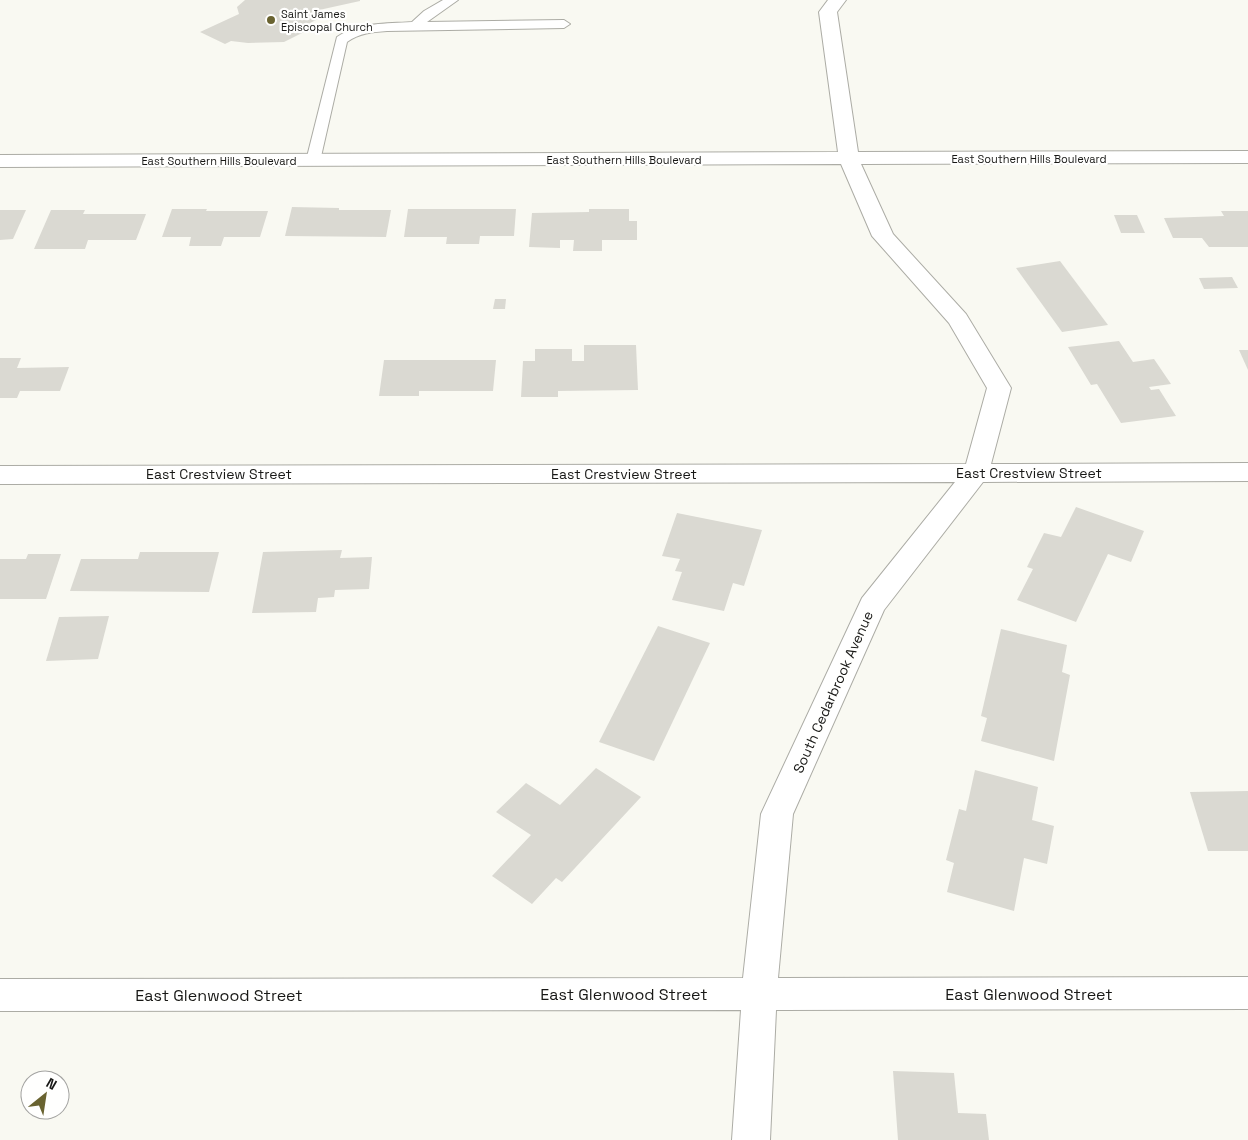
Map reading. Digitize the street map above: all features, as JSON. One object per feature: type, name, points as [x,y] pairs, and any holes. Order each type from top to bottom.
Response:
[{"type":"street","name":"South Cedarbrook Avenue","points":[[751,1140],[759,994],[778,814],[872,605],[976,473],[999,388],[958,319],[883,236],[849,160],[828,12],[837,0]]},
{"type":"street","name":"East Southern Hills Boulevard","points":[[0,161],[849,160],[1248,157]]},
{"type":"street","name":"East Crestview Street","points":[[0,475],[1248,472]]},
{"type":"street","name":"East Glenwood Street","points":[[0,995],[1248,993]]},
{"type":"lane","points":[[416,26],[428,14],[452,0]]},
{"type":"lane","points":[[313,161],[339,43],[346,35],[358,31],[416,26],[564,24]]},
{"type":"building","name":"Saint James Episcopal Church","points":[[245,0],[360,1],[319,10],[324,16],[308,24],[314,27],[284,42],[248,43],[231,41],[225,44],[200,32],[239,14],[237,7]]},
{"type":"building","points":[[292,207],[339,208],[339,210],[391,210],[386,237],[285,236]]},
{"type":"building","points":[[172,209],[268,211],[260,237],[224,237],[221,246],[189,246],[191,237],[162,237]]},
{"type":"building","points":[[408,209],[516,209],[514,236],[480,236],[479,244],[446,244],[447,237],[404,237]]},
{"type":"building","points":[[589,209],[629,209],[629,221],[637,221],[637,240],[602,240],[602,251],[573,251],[574,240],[560,240],[560,248],[529,247],[532,213],[589,212]]},
{"type":"building","points":[[0,210],[26,210],[13,239],[0,240]]},
{"type":"building","points":[[51,210],[85,210],[83,214],[146,214],[136,240],[88,240],[85,249],[34,249]]},
{"type":"building","points":[[1221,211],[1248,211],[1248,247],[1209,247],[1202,238],[1173,238],[1164,218],[1224,216]]},
{"type":"building","points":[[1114,215],[1137,215],[1145,233],[1121,233]]},
{"type":"building","points":[[1060,261],[1108,325],[1062,332],[1016,268]]},
{"type":"building","points":[[1232,277],[1238,288],[1204,289],[1199,278]]},
{"type":"building","points":[[495,299],[506,299],[505,309],[493,309]]},
{"type":"building","points":[[1119,341],[1133,362],[1154,359],[1171,384],[1149,387],[1151,390],[1159,389],[1176,416],[1121,423],[1097,384],[1091,385],[1068,347]]},
{"type":"building","points":[[584,345],[636,345],[638,390],[558,391],[558,397],[521,397],[523,361],[535,361],[535,349],[572,349],[572,361],[584,361]]},
{"type":"building","points":[[1239,350],[1248,350],[1248,370]]},
{"type":"building","points":[[0,358],[21,358],[17,368],[69,367],[60,391],[20,391],[17,398],[0,398]]},
{"type":"building","points":[[384,360],[496,360],[493,391],[419,391],[419,396],[379,396]]},
{"type":"building","points":[[1076,507],[1144,531],[1131,562],[1108,554],[1076,622],[1017,600],[1033,569],[1027,567],[1044,533],[1061,537]]},
{"type":"building","points":[[677,513],[762,530],[744,586],[733,583],[724,611],[672,600],[682,572],[675,571],[680,559],[662,556]]},
{"type":"building","points":[[342,550],[340,558],[372,557],[369,589],[335,590],[334,597],[318,598],[316,612],[252,613],[263,552]]},
{"type":"building","points":[[140,552],[219,552],[209,592],[70,591],[81,559],[138,559]]},
{"type":"building","points":[[28,554],[61,554],[46,599],[0,599],[0,559],[26,559]]},
{"type":"building","points":[[109,616],[98,659],[46,661],[59,617]]},
{"type":"building","points":[[658,626],[710,643],[654,761],[599,742]]},
{"type":"building","points":[[1001,629],[1067,645],[1062,672],[1070,675],[1054,761],[981,741],[987,718],[981,716]]},
{"type":"building","points":[[596,768],[641,797],[562,882],[556,878],[532,904],[492,876],[531,835],[496,812],[526,783],[560,805]]},
{"type":"building","points":[[975,770],[1038,787],[1032,820],[1054,826],[1047,864],[1024,858],[1014,911],[947,892],[954,863],[946,860],[959,809],[966,811]]},
{"type":"building","points":[[1248,791],[1248,851],[1208,851],[1190,792]]},
{"type":"building","points":[[893,1071],[954,1073],[958,1113],[986,1114],[989,1140],[898,1140]]},
{"type":"place","name":"Saint James Episcopal Church","points":[[271,20]]}]
